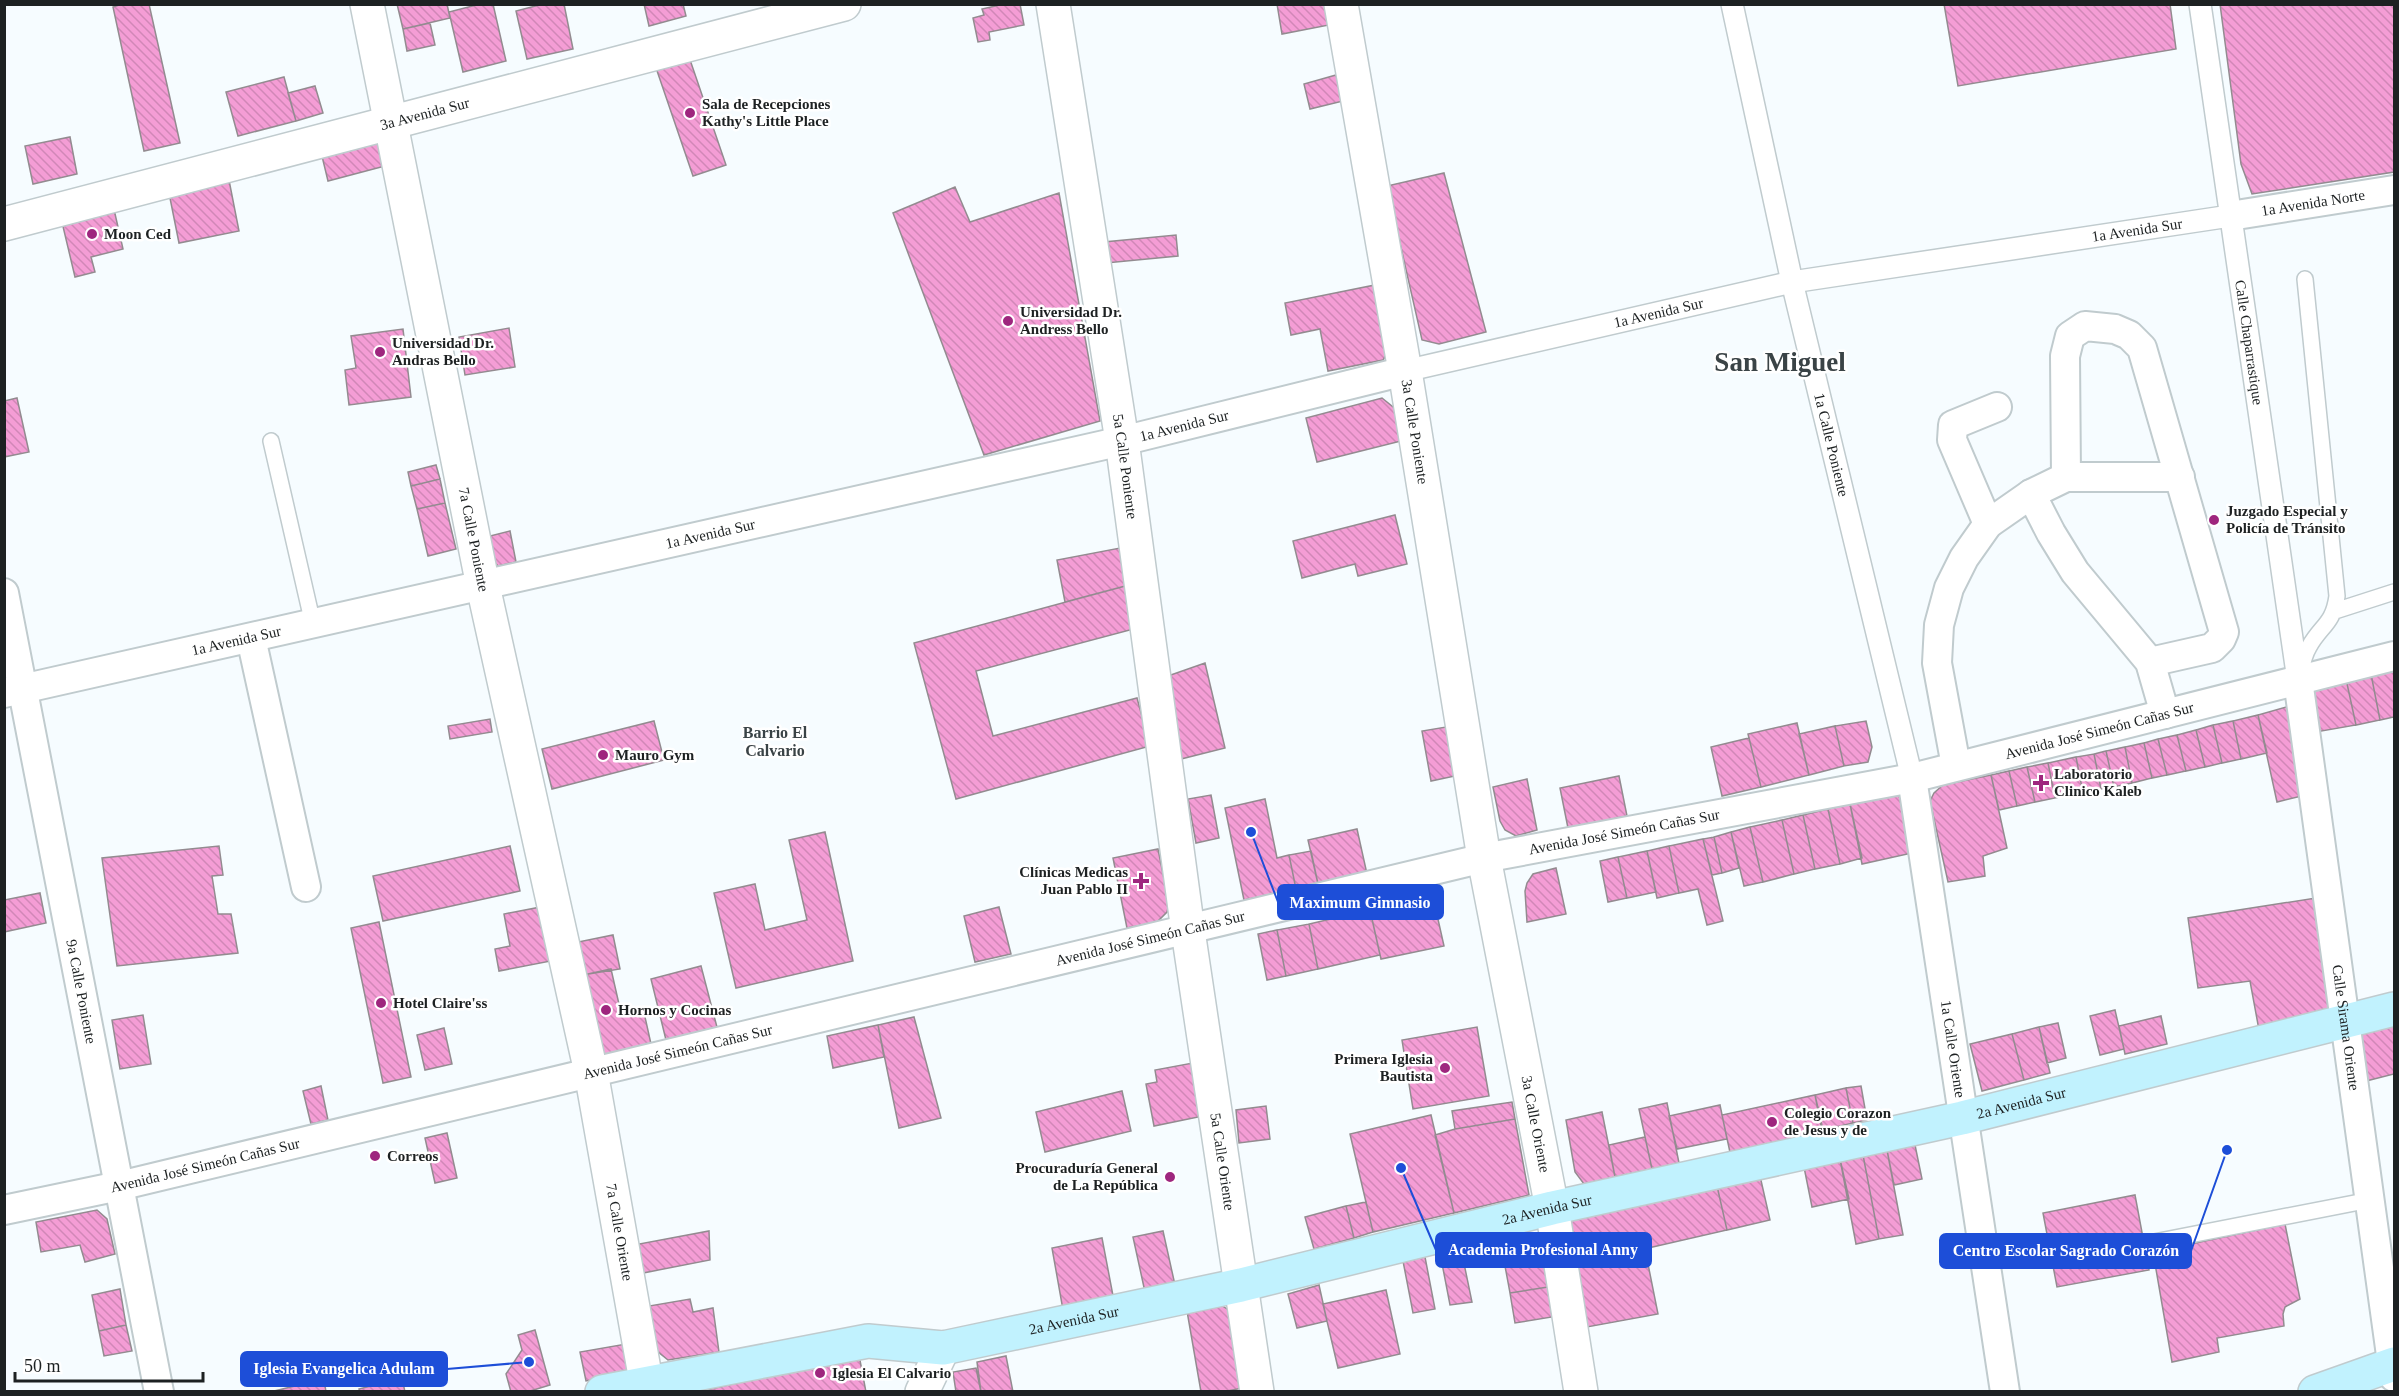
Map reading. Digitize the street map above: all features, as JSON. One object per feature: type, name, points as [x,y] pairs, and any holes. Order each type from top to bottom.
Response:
[{"type":"main road","name":"2a Avenida Sur","points":[[602,1392],[647,1387],[868,1341],[943,1348],[1241,1285],[1552,1208],[1962,1118],[2394,1009]]},
{"type":"main road","points":[[2315,1392],[2394,1369]]},
{"type":"street","name":"7a Calle Poniente","points":[[367,4],[483,586],[591,1072]]},
{"type":"street","name":"3a Avenida Sur","points":[[4,224],[844,4]]},
{"type":"street","name":"5a Calle Poniente","points":[[1053,4],[1122,441],[1188,931]]},
{"type":"street","name":"3a Calle Poniente","points":[[1341,4],[1405,371],[1484,858]]},
{"type":"street","name":"1a Calle Poniente","points":[[1732,4],[1792,282],[1912,778]]},
{"type":"street","name":"Calle Chaparrastique","points":[[2200,4],[2298,680]]},
{"type":"street","name":"1a Avenida Norte","points":[[2230,216],[2394,190]]},
{"type":"street","name":"1a Avenida Sur","points":[[14,691],[1122,441],[1405,371],[1792,282],[2230,216]]},
{"type":"street","points":[[2066,477],[2065,356],[2070,336],[2085,326],[2115,329],[2129,335],[2142,348],[2224,632],[2212,648],[2150,662]]},
{"type":"street","points":[[1988,524],[1952,440],[1951,432],[1953,425],[1997,407]]},
{"type":"street","points":[[1956,766],[1937,663],[1939,626],[1949,588],[1964,558],[1988,524],[2031,494],[2066,477],[2180,477]]},
{"type":"street","points":[[2031,494],[2075,572],[2150,662],[2165,714]]},
{"type":"street","name":"9a Calle Poniente","points":[[4,593],[14,691],[119,1186],[159,1392]]},
{"type":"street","points":[[251,638],[306,887]]},
{"type":"street","name":"Avenida José Simeón Cañas Sur","points":[[4,1210],[119,1186],[1188,931],[1484,858],[1912,778],[2394,656]]},
{"type":"street","name":"Calle Sirama Oriente","points":[[2298,680],[2394,1369]]},
{"type":"street","name":"1a Calle Oriente","points":[[1912,778],[2004,1392]]},
{"type":"street","name":"3a Calle Oriente","points":[[1484,858],[1552,1208],[1581,1392]]},
{"type":"street","name":"5a Calle Oriente","points":[[1188,931],[1257,1392]]},
{"type":"street","name":"7a Calle Oriente","points":[[591,1072],[647,1387]]},
{"type":"street","points":[[922,1392],[943,1348]]},
{"type":"lane","points":[[2298,680],[2308,647],[2329,623],[2335,611],[2337,596],[2305,279]]},
{"type":"lane","points":[[271,441],[313,624]]},
{"type":"lane","points":[[2335,611],[2394,592]]},
{"type":"lane","points":[[2154,1242],[2370,1200]]},
{"type":"building","points":[[122,4],[149,4],[180,143],[144,151],[113,7]]},
{"type":"building","points":[[397,4],[447,4],[450,18],[403,29]]},
{"type":"building","points":[[480,4],[493,4],[506,61],[463,72],[449,12]]},
{"type":"building","points":[[543,4],[564,4],[573,49],[527,59],[516,11]]},
{"type":"building","points":[[644,4],[683,4],[686,16],[649,26]]},
{"type":"building","points":[[1004,4],[1020,4],[1024,25],[989,32],[990,40],[978,42],[973,18],[984,15],[982,9]]},
{"type":"building","points":[[1277,4],[1325,4],[1329,25],[1282,34]]},
{"type":"building","points":[[1944,4],[2170,4],[2176,49],[1958,86]]},
{"type":"building","points":[[2220,4],[2394,4],[2394,172],[2252,194],[2241,164]]},
{"type":"building","points":[[430,23],[435,45],[407,51],[403,29]]},
{"type":"building","name":"Sala de Recepciones Kathy's Little Place","points":[[687,51],[726,165],[693,176],[654,62]]},
{"type":"building","points":[[1336,75],[1343,101],[1310,109],[1304,84]]},
{"type":"building","points":[[284,77],[296,121],[238,136],[226,92]]},
{"type":"building","points":[[315,86],[323,113],[296,121],[288,93]]},
{"type":"building","points":[[70,137],[77,174],[33,184],[25,146]]},
{"type":"building","points":[[379,141],[385,166],[328,181],[320,148]]},
{"type":"building","points":[[227,170],[239,231],[179,243],[167,183]]},
{"type":"building","points":[[1444,173],[1486,332],[1439,344],[1422,340],[1387,186]]},
{"type":"building","name":"Universidad Dr. Andress Bello","points":[[955,187],[970,222],[1059,193],[1100,421],[984,455],[893,213]]},
{"type":"building","name":"Moon Ced","points":[[113,205],[123,249],[91,257],[95,272],[75,277],[61,218]]},
{"type":"building","points":[[1176,235],[1178,256],[1106,263],[1104,242]]},
{"type":"building","points":[[1375,285],[1388,352],[1383,360],[1328,371],[1320,329],[1291,335],[1285,303]]},
{"type":"building","points":[[509,328],[515,367],[465,375],[459,337]]},
{"type":"building","name":"Universidad Dr. Andras Bello","points":[[403,329],[411,397],[349,405],[345,370],[356,368],[351,336]]},
{"type":"building","points":[[17,398],[29,452],[4,457],[4,401]]},
{"type":"building","points":[[1382,398],[1398,411],[1405,440],[1317,462],[1306,418]]},
{"type":"building","points":[[436,465],[440,479],[411,486],[408,472]]},
{"type":"building","points":[[440,479],[445,503],[417,509],[411,486]]},
{"type":"building","points":[[445,503],[456,549],[428,556],[417,509]]},
{"type":"building","points":[[1395,515],[1407,564],[1358,576],[1355,564],[1302,578],[1293,541]]},
{"type":"building","points":[[510,531],[516,562],[498,566],[490,557],[486,537]]},
{"type":"building","points":[[1120,548],[1129,585],[1065,602],[1057,560]]},
{"type":"building","points":[[1129,585],[1141,627],[976,671],[993,736],[1137,698],[1150,746],[956,799],[914,643]]},
{"type":"building","points":[[1205,663],[1225,748],[1181,759],[1165,677]]},
{"type":"building","points":[[2394,669],[2394,717],[2380,720],[2371,674]]},
{"type":"building","points":[[2371,674],[2380,720],[2356,725],[2346,679]]},
{"type":"building","points":[[2346,679],[2356,725],[2316,732],[2308,686]]},
{"type":"building","points":[[2290,706],[2310,794],[2277,802],[2258,715]]},
{"type":"building","points":[[2258,715],[2267,753],[2241,759],[2233,721]]},
{"type":"building","points":[[490,719],[492,732],[450,739],[448,726]]},
{"type":"building","name":"Mauro Gym","points":[[654,721],[664,760],[552,789],[542,749]]},
{"type":"building","points":[[1866,721],[1872,747],[1868,762],[1844,766],[1835,726]]},
{"type":"building","points":[[2233,721],[2241,759],[2222,763],[2213,725]]},
{"type":"building","points":[[1797,723],[1809,775],[1761,787],[1748,734]]},
{"type":"building","points":[[2213,725],[2222,763],[2205,767],[2196,730]]},
{"type":"building","points":[[1835,726],[1844,766],[1809,775],[1799,734]]},
{"type":"building","points":[[1446,727],[1455,776],[1431,781],[1422,731]]},
{"type":"building","points":[[2196,730],[2205,767],[2186,771],[2177,735]]},
{"type":"building","points":[[2177,735],[2186,771],[2167,775],[2158,739]]},
{"type":"building","points":[[1749,738],[1761,787],[1722,796],[1711,747]]},
{"type":"building","points":[[2158,739],[2167,775],[2152,778],[2144,743]]},
{"type":"building","points":[[2144,743],[2152,778],[2132,783],[2125,747]]},
{"type":"building","points":[[2125,747],[2132,783],[2114,787],[2106,751]]},
{"type":"building","points":[[2106,751],[2114,787],[2101,789],[2094,754]]},
{"type":"building","points":[[2094,754],[2101,789],[2083,793],[2076,757]]},
{"type":"building","points":[[2076,757],[2083,793],[2055,798],[2048,763]]},
{"type":"building","name":"Laboratorio Clinico Kaleb","points":[[2048,763],[2055,798],[2035,802],[2027,767]]},
{"type":"building","points":[[2027,767],[2035,802],[2017,806],[2009,771]]},
{"type":"building","points":[[2009,771],[2017,806],[1999,810],[1991,775]]},
{"type":"building","points":[[1991,775],[2007,848],[1983,856],[1985,876],[1948,882],[1930,801],[1934,793],[1943,785]]},
{"type":"building","points":[[1619,776],[1627,816],[1568,828],[1560,788]]},
{"type":"building","points":[[1527,779],[1537,830],[1516,836],[1505,830],[1500,821],[1493,787]]},
{"type":"building","points":[[1898,791],[1912,853],[1862,864],[1850,804]]},
{"type":"building","points":[[1211,795],[1219,838],[1196,843],[1188,799]]},
{"type":"building","points":[[1265,799],[1277,858],[1289,855],[1296,889],[1244,900],[1225,808]]},
{"type":"building","points":[[1850,804],[1862,858],[1840,864],[1828,809]]},
{"type":"building","points":[[1828,809],[1840,864],[1815,869],[1803,815]]},
{"type":"building","points":[[1803,815],[1815,869],[1794,874],[1782,820]]},
{"type":"building","points":[[1782,820],[1794,874],[1763,882],[1750,827]]},
{"type":"building","points":[[1750,827],[1763,882],[1744,886],[1731,832]]},
{"type":"building","points":[[1357,829],[1367,874],[1318,884],[1308,840]]},
{"type":"building","points":[[825,832],[853,961],[736,988],[714,893],[755,884],[765,930],[807,920],[789,840]]},
{"type":"building","points":[[1731,832],[1739,868],[1722,873],[1714,837]]},
{"type":"building","points":[[1714,837],[1722,873],[1712,875],[1703,839]]},
{"type":"building","points":[[1703,839],[1723,921],[1707,925],[1698,889],[1679,893],[1669,846]]},
{"type":"building","points":[[219,846],[223,875],[212,876],[218,914],[231,914],[238,953],[117,966],[102,858]]},
{"type":"building","points":[[510,846],[520,891],[383,921],[373,876]]},
{"type":"building","points":[[1669,846],[1679,893],[1657,898],[1647,851]]},
{"type":"building","name":"Clínicas Medicas Juan Pablo II","points":[[1158,849],[1169,904],[1167,912],[1157,922],[1127,928],[1113,858]]},
{"type":"building","points":[[1311,851],[1318,884],[1296,889],[1289,855]]},
{"type":"building","points":[[1647,851],[1656,892],[1627,898],[1618,857]]},
{"type":"building","points":[[1618,857],[1627,898],[1608,902],[1600,861]]},
{"type":"building","points":[[1556,868],[1566,914],[1527,922],[1525,891],[1527,883],[1533,874]]},
{"type":"building","points":[[40,893],[46,923],[4,932],[4,900]]},
{"type":"building","points":[[1433,897],[1444,946],[1381,959],[1370,910]]},
{"type":"building","points":[[2322,897],[2335,1001],[2326,1012],[2259,1030],[2250,981],[2198,988],[2188,918]]},
{"type":"building","points":[[546,906],[556,960],[499,971],[495,949],[510,946],[504,914]]},
{"type":"building","points":[[999,907],[1011,954],[975,962],[964,916]]},
{"type":"building","points":[[1370,910],[1380,955],[1318,969],[1309,924]]},
{"type":"building","name":"Hotel Claire'ss","points":[[379,922],[411,1077],[383,1083],[351,928]]},
{"type":"building","points":[[1309,924],[1318,969],[1286,976],[1277,930]]},
{"type":"building","points":[[1277,930],[1286,976],[1267,980],[1258,934]]},
{"type":"building","points":[[613,935],[620,969],[583,975],[578,942]]},
{"type":"building","points":[[701,966],[718,1031],[667,1044],[651,979]]},
{"type":"building","name":"Hornos y Cocinas","points":[[611,969],[621,1013],[643,1008],[651,1044],[602,1055],[583,975]]},
{"type":"building","points":[[2115,1010],[2124,1049],[2100,1055],[2090,1016]]},
{"type":"building","points":[[143,1015],[151,1064],[120,1069],[112,1020]]},
{"type":"building","points":[[2161,1016],[2167,1044],[2125,1054],[2119,1026]]},
{"type":"building","points":[[914,1017],[941,1118],[899,1128],[878,1025]]},
{"type":"building","points":[[2394,1021],[2394,1074],[2366,1081],[2355,1030]]},
{"type":"building","points":[[2058,1023],[2066,1058],[2047,1063],[2039,1027]]},
{"type":"building","points":[[878,1025],[884,1057],[833,1068],[827,1036]]},
{"type":"building","name":"Primera Iglesia Bautista","points":[[1477,1027],[1489,1096],[1413,1109],[1402,1040]]},
{"type":"building","points":[[2039,1027],[2050,1073],[2024,1080],[2012,1034]]},
{"type":"building","points":[[444,1028],[452,1064],[425,1070],[417,1035]]},
{"type":"building","points":[[2012,1034],[2024,1080],[1982,1091],[1970,1044]]},
{"type":"building","points":[[1198,1062],[1208,1115],[1154,1126],[1146,1084],[1157,1082],[1155,1070]]},
{"type":"building","points":[[321,1086],[328,1120],[311,1124],[303,1091]]},
{"type":"building","points":[[1861,1086],[1867,1120],[1853,1123],[1846,1088]]},
{"type":"building","points":[[1846,1088],[1853,1123],[1823,1130],[1815,1095]]},
{"type":"building","points":[[1122,1091],[1131,1131],[1045,1152],[1036,1112]]},
{"type":"building","name":"Colegio Corazon de Jesus y de","points":[[1815,1095],[1823,1136],[1731,1157],[1722,1115]]},
{"type":"building","points":[[1512,1102],[1515,1119],[1455,1129],[1452,1111]]},
{"type":"building","points":[[1667,1103],[1679,1163],[1652,1169],[1639,1109]]},
{"type":"building","points":[[1720,1105],[1727,1139],[1677,1149],[1669,1116]]},
{"type":"building","points":[[1266,1106],[1270,1139],[1239,1143],[1236,1110]]},
{"type":"building","points":[[1602,1112],[1615,1177],[1584,1184],[1575,1172],[1566,1120]]},
{"type":"building","points":[[1431,1115],[1454,1213],[1373,1232],[1350,1134]]},
{"type":"building","points":[[1515,1119],[1529,1195],[1454,1213],[1435,1135],[1455,1129]]},
{"type":"building","points":[[447,1133],[457,1178],[435,1183],[425,1138]]},
{"type":"building","points":[[1645,1137],[1652,1169],[1615,1177],[1609,1145]]},
{"type":"building","points":[[1915,1145],[1922,1179],[1894,1185],[1887,1150]]},
{"type":"building","points":[[1887,1150],[1903,1235],[1879,1239],[1863,1155]]},
{"type":"building","points":[[1863,1155],[1879,1239],[1856,1244],[1840,1159]]},
{"type":"building","points":[[1840,1159],[1849,1199],[1812,1207],[1804,1167]]},
{"type":"building","points":[[1760,1176],[1770,1220],[1727,1230],[1717,1186]]},
{"type":"building","points":[[1717,1186],[1727,1230],[1574,1265],[1563,1218]]},
{"type":"building","points":[[2135,1195],[2149,1270],[2057,1287],[2043,1213]]},
{"type":"building","points":[[1366,1202],[1373,1232],[1354,1238],[1346,1206]]},
{"type":"building","points":[[1346,1206],[1354,1238],[1314,1249],[1305,1217]]},
{"type":"building","points":[[97,1210],[107,1219],[115,1254],[85,1262],[80,1245],[41,1252],[36,1222]]},
{"type":"building","points":[[2285,1224],[2300,1299],[2285,1307],[2284,1326],[2217,1338],[2219,1352],[2172,1362],[2153,1252]]},
{"type":"building","points":[[709,1231],[710,1260],[643,1273],[639,1244]]},
{"type":"building","points":[[1163,1231],[1175,1285],[1145,1292],[1133,1237]]},
{"type":"building","points":[[1528,1232],[1540,1240],[1548,1287],[1510,1293],[1500,1239]]},
{"type":"building","points":[[1102,1238],[1114,1301],[1063,1310],[1052,1248]]},
{"type":"building","points":[[1461,1249],[1472,1302],[1450,1305],[1440,1253]]},
{"type":"building","points":[[1645,1249],[1658,1314],[1587,1327],[1574,1265]]},
{"type":"building","points":[[1425,1257],[1435,1309],[1413,1313],[1403,1261]]},
{"type":"building","points":[[1319,1285],[1327,1321],[1297,1328],[1288,1294]]},
{"type":"building","points":[[1548,1287],[1552,1317],[1515,1323],[1510,1293]]},
{"type":"building","points":[[120,1289],[126,1325],[99,1331],[92,1295]]},
{"type":"building","points":[[1386,1290],[1400,1354],[1338,1368],[1323,1304]]},
{"type":"building","points":[[690,1299],[693,1312],[713,1308],[719,1352],[668,1360],[657,1351],[649,1306]]},
{"type":"building","points":[[1221,1305],[1236,1315],[1248,1387],[1222,1392],[1201,1392],[1187,1311]]},
{"type":"building","points":[[126,1325],[132,1351],[104,1356],[99,1331]]},
{"type":"building","points":[[535,1330],[550,1385],[527,1392],[511,1392],[506,1374],[522,1350],[518,1335]]},
{"type":"building","points":[[626,1344],[630,1364],[624,1374],[586,1381],[580,1352]]},
{"type":"building","name":"Iglesia El Calvario","points":[[859,1355],[866,1392],[698,1392]]},
{"type":"building","points":[[1006,1356],[1013,1392],[981,1392],[977,1362]]},
{"type":"building","points":[[976,1368],[981,1392],[956,1392],[953,1372]]},
{"type":"building","points":[[402,1378],[405,1392],[360,1392],[359,1389]]},
{"type":"building","points":[[324,1379],[326,1392],[270,1392]]},
{"type":"place","name":"Sala de Recepciones Kathy's Little Place","points":[[690,113]]},
{"type":"place","name":"Moon Ced","points":[[92,234]]},
{"type":"place","name":"Universidad Dr. Andress Bello","points":[[1008,321]]},
{"type":"place","name":"Universidad Dr. Andras Bello","points":[[380,352]]},
{"type":"place","name":"Juzgado Especial y Policía de Tránsito","points":[[2214,520]]},
{"type":"place","name":"Mauro Gym","points":[[603,755]]},
{"type":"place","name":"Laboratorio Clinico Kaleb","points":[[2041,783]]},
{"type":"place","name":"Maximum Gimnasio","points":[[1251,832]]},
{"type":"place","name":"Clínicas Medicas Juan Pablo II","points":[[1141,881]]},
{"type":"place","name":"Hotel Claire'ss","points":[[381,1003]]},
{"type":"place","name":"Hornos y Cocinas","points":[[606,1010]]},
{"type":"place","name":"Primera Iglesia Bautista","points":[[1445,1068]]},
{"type":"place","name":"Colegio Corazon de Jesus y de","points":[[1772,1122]]},
{"type":"place","name":"Centro Escolar Sagrado Corazón","points":[[2227,1150]]},
{"type":"place","name":"Correos","points":[[375,1156]]},
{"type":"place","name":"Academia Profesional Anny","points":[[1401,1168]]},
{"type":"place","name":"Procuraduría General de La República","points":[[1170,1177]]},
{"type":"place","name":"Iglesia Evangelica Adulam","points":[[529,1362]]},
{"type":"place","name":"Iglesia El Calvario","points":[[820,1373]]},
{"type":"district","name":"San Miguel","points":[[1780,362]]},
{"type":"district","name":"Barrio El Calvario","points":[[775,741]]}]
